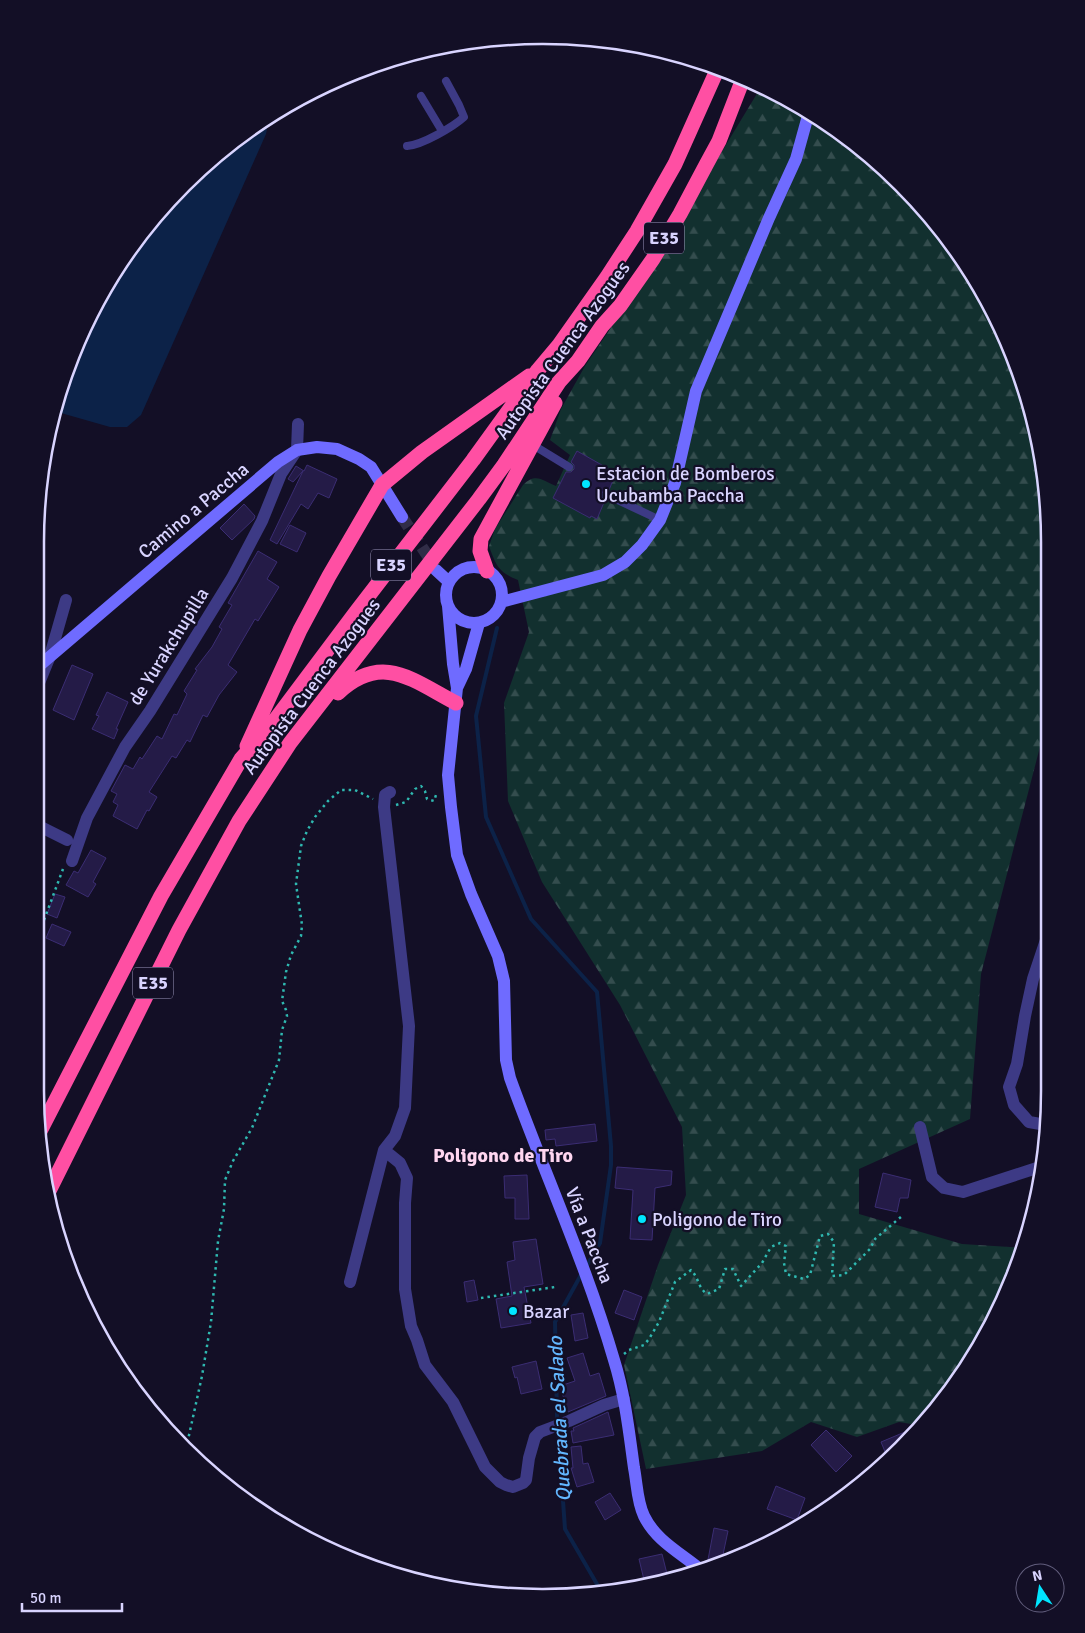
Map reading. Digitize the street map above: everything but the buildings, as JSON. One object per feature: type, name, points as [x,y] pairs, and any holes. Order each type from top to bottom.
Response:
[{"type":"highway","name":"Autopista Cuenca Azogues","points":[[45,1121],[156,904],[241,758],[272,724],[473,460],[607,277],[653,206],[675,164],[715,75]]},
{"type":"highway","name":"Autopista Cuenca Azogues","points":[[52,1183],[196,896],[239,820],[282,754],[484,492],[559,382],[578,361],[602,326],[637,283],[680,214],[719,140],[741,85]]},
{"type":"highway","points":[[488,571],[480,551],[481,539],[578,361]]},
{"type":"highway","points":[[241,758],[300,630],[382,485],[422,452],[538,370]]},
{"type":"highway","points":[[305,725],[350,682],[361,676],[383,671],[404,675],[456,696]]},
{"type":"main road","points":[[500,602],[603,575],[624,562],[642,545],[660,520],[675,483],[696,391],[796,159],[807,120]]},
{"type":"main road","name":"Camino a Paccha","points":[[44,661],[278,462],[297,450],[337,449],[359,458],[371,467],[402,517]]},
{"type":"main road","points":[[479,568],[488,571],[499,584],[501,593],[500,602],[493,616],[479,623],[469,623],[460,620],[448,606],[446,598],[449,582],[462,570],[479,568]]},
{"type":"main road","points":[[436,570],[449,582]]},
{"type":"main road","name":"Vía a Paccha","points":[[448,606],[456,696],[448,775],[450,807],[457,855],[470,894],[498,956],[504,981],[506,1060],[510,1078],[586,1278],[615,1361],[624,1399],[643,1514],[654,1533],[695,1565]]},
{"type":"main road","name":"Vía a Paccha","points":[[456,696],[479,623]]},
{"type":"street","points":[[297,450],[298,424]]},
{"type":"street","name":"de Yurakchupilla","points":[[72,861],[88,818],[124,747],[150,711],[232,578],[262,521],[281,474],[297,450]]},
{"type":"street","points":[[44,671],[66,600]]},
{"type":"street","points":[[350,1282],[384,1150],[395,1136],[405,1108],[409,1026],[384,807],[385,795],[390,792]]},
{"type":"street","points":[[44,828],[68,840]]},
{"type":"street","points":[[1040,1124],[1029,1122],[1014,1105],[1009,1087],[1017,1064],[1033,979],[1041,955]]},
{"type":"street","points":[[920,1127],[932,1177],[944,1188],[963,1192],[1035,1169]]},
{"type":"street","points":[[384,1150],[400,1163],[407,1178],[405,1203],[405,1290],[411,1326],[418,1340],[425,1364],[453,1402],[485,1467],[500,1482],[513,1487],[518,1486],[526,1480],[528,1458],[535,1437],[540,1432],[563,1424],[604,1405],[624,1399]]},
{"type":"lane","points":[[407,146],[415,145],[442,131],[464,115],[446,82]]},
{"type":"lane","points":[[421,96],[442,131]]},
{"type":"lane","points":[[533,446],[568,467]]},
{"type":"lane","points":[[607,495],[660,520]]},
{"type":"path","points":[[188,1441],[202,1376],[211,1322],[218,1241],[224,1209],[225,1180],[252,1128],[279,1060],[282,1030],[286,1016],[286,1010],[282,1001],[286,972],[291,955],[301,936],[302,925],[296,884],[302,846],[315,818],[328,801],[341,790],[354,790],[373,799],[384,807],[406,802],[415,789],[421,786],[425,791],[427,799],[434,801],[441,782],[448,775]]},
{"type":"path","points":[[44,920],[62,870],[72,861]]},
{"type":"path","points":[[615,1361],[629,1350],[644,1345],[660,1322],[675,1282],[691,1270],[696,1275],[701,1290],[707,1294],[719,1289],[725,1269],[733,1269],[741,1286],[762,1263],[771,1247],[780,1244],[786,1246],[784,1263],[786,1274],[804,1279],[810,1275],[820,1236],[828,1234],[834,1242],[832,1276],[844,1275],[870,1249],[875,1240],[902,1216]]},
{"type":"path","points":[[482,1298],[555,1286]]},
{"type":"green space","points":[[758,93],[820,128],[846,147],[895,190],[938,239],[957,265],[990,322],[1015,382],[1032,445],[1037,477],[1041,542],[1041,743],[981,974],[970,1119],[859,1169],[859,1214],[962,1244],[1016,1247],[990,1311],[957,1368],[912,1424],[899,1422],[857,1437],[811,1422],[762,1451],[646,1469],[624,1365],[658,1265],[686,1195],[682,1127],[620,1005],[542,882],[508,801],[504,703],[529,632],[518,580],[502,571],[489,546],[495,529],[523,485],[536,478],[556,486],[570,455],[550,440],[561,409],[585,366],[652,267]]},
{"type":"water","points":[[267,127],[266,134],[141,415],[127,427],[110,427],[61,413],[70,382],[95,322],[128,265],[168,214],[214,168]]},
{"type":"waterway","name":"Quebrada el Salado","points":[[497,628],[476,716],[486,817],[531,919],[597,992],[611,1146],[611,1165],[600,1243],[586,1267]]},
{"type":"waterway","name":"Quebrada el Salado","points":[[582,1273],[555,1322],[557,1415],[565,1529],[598,1586]]},
{"type":"tunnel","points":[[402,517],[435,567]]},
{"type":"place","name":"Estacion de Bomberos Ucubamba Paccha","points":[[586,484]]},
{"type":"place","name":"Poligono de Tiro","points":[[642,1219]]},
{"type":"place","name":"Bazar","points":[[513,1311]]},
{"type":"district","name":"Poligono de Tiro","points":[[503,1155]]}]
